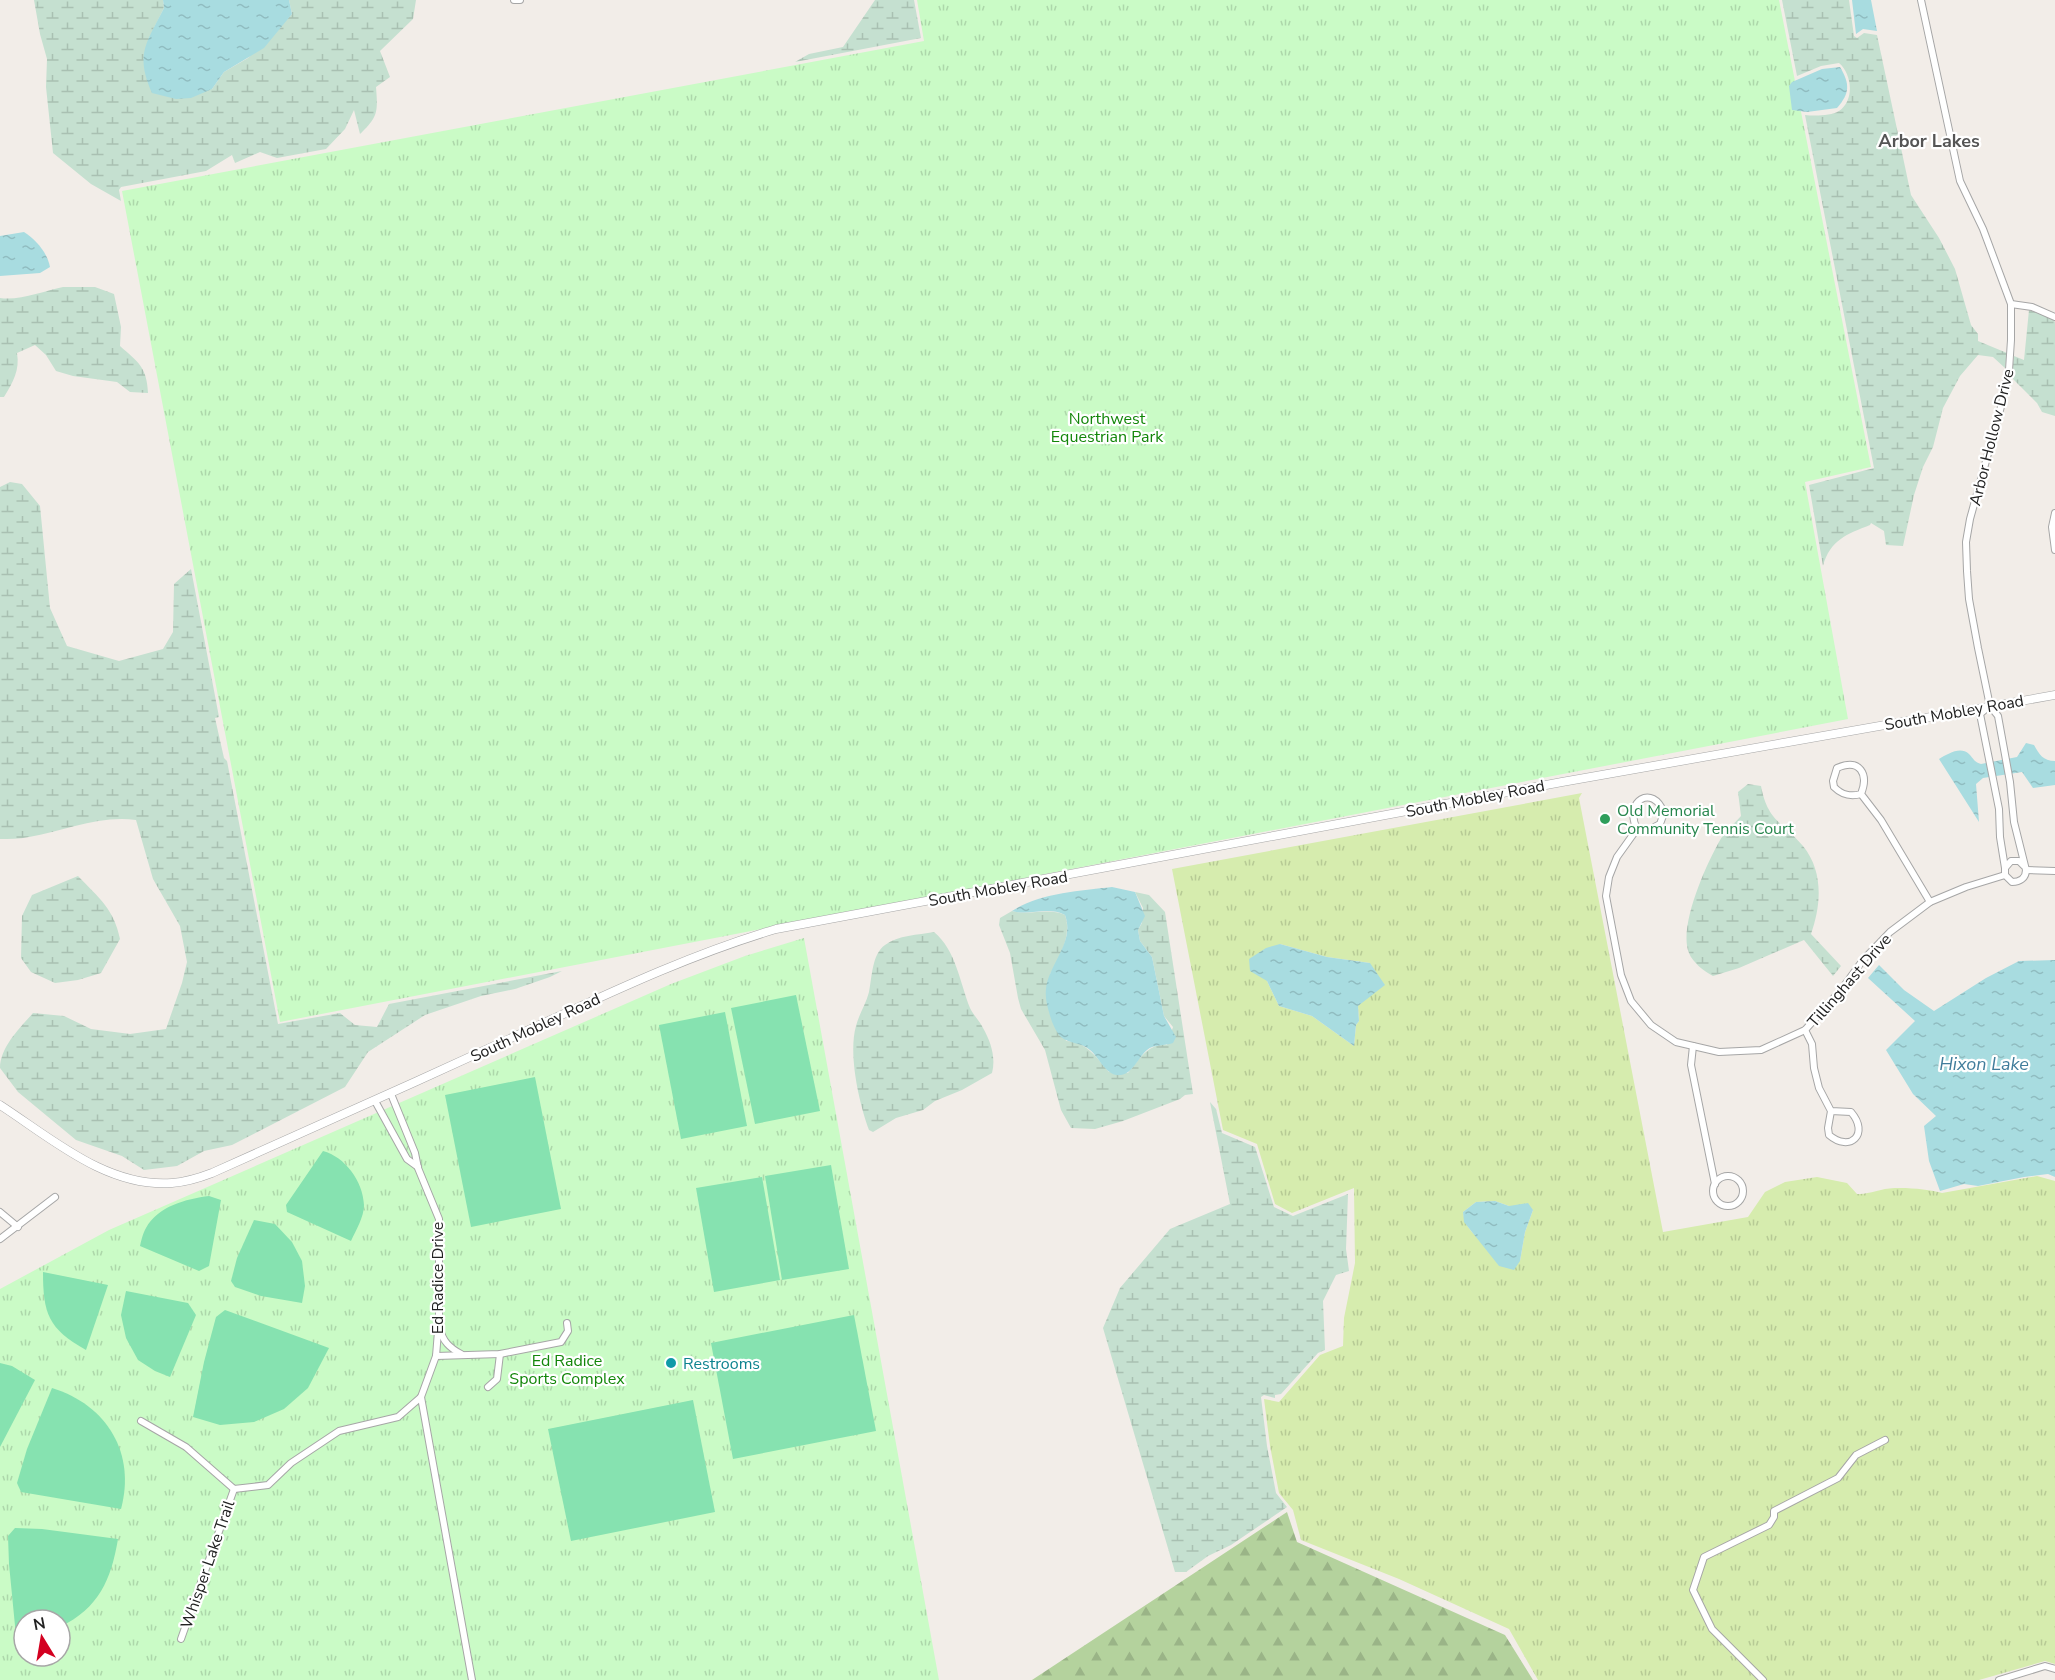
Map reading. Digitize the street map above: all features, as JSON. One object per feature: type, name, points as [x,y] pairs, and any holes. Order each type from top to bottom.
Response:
[{"type":"street","points":[[514,0],[520,0]]},
{"type":"street","name":"Arbor Hollow Drive","points":[[1921,0],[1960,181],[1983,229],[2011,304],[2012,340],[2009,370],[1966,542],[1969,599],[1990,705],[1998,716],[2010,782],[2014,822],[2025,868]]},
{"type":"street","points":[[2011,304],[2032,307],[2055,316]]},
{"type":"street","points":[[2055,513],[2052,527],[2055,550]]},
{"type":"street","name":"South Mobley Road","points":[[0,1105],[87,1162],[103,1169],[143,1182],[172,1183],[195,1179],[391,1094],[664,968],[736,941],[776,929],[1562,782],[2055,695]]},
{"type":"street","points":[[1990,705],[1980,714],[1995,785],[2005,872]]},
{"type":"street","points":[[1861,795],[1845,795],[1834,787],[1833,781],[1837,768],[1846,764],[1855,765],[1861,769],[1864,779],[1861,795],[1881,820],[1930,902]]},
{"type":"street","points":[[1992,768],[2007,766]]},
{"type":"street","points":[[1645,798],[1653,798],[1661,804],[1664,813],[1660,824],[1649,830],[1636,829],[1632,820],[1632,810],[1636,803],[1645,798]]},
{"type":"street","name":"Tillinghast Drive","points":[[1636,829],[1617,857],[1609,877],[1606,896],[1621,975],[1631,1001],[1651,1024],[1676,1042],[1719,1052],[1761,1050],[1805,1030],[1890,932],[1930,902],[2005,872]]},
{"type":"street","name":"Tillinghast Drive","points":[[2025,868],[2025,876],[2019,881],[2009,880],[2005,872],[2008,863],[2015,861],[2025,868],[2055,872]]},
{"type":"street","points":[[1805,1030],[1812,1044],[1819,1088],[1831,1111],[1829,1135],[1835,1141],[1851,1142],[1859,1132],[1860,1126],[1856,1118],[1851,1112],[1831,1111]]},
{"type":"street","points":[[1693,1046],[1691,1065],[1715,1184],[1714,1194],[1719,1202],[1728,1206],[1741,1199],[1743,1190],[1736,1178],[1727,1176],[1715,1184]]},
{"type":"street","name":"Ed Radice Drive","points":[[234,1489],[268,1485],[291,1463],[339,1431],[398,1417],[421,1397],[436,1356],[439,1319],[439,1219],[391,1094]]},
{"type":"street","points":[[375,1101],[407,1159],[418,1168]]},
{"type":"street","points":[[0,1239],[55,1197]]},
{"type":"street","points":[[0,1212],[18,1227]]},
{"type":"street","points":[[439,1319],[442,1338],[454,1350],[464,1355]]},
{"type":"street","points":[[436,1356],[500,1354],[561,1342],[568,1331],[567,1323]]},
{"type":"street","points":[[488,1387],[497,1379],[500,1354]]},
{"type":"street","points":[[421,1397],[472,1680]]},
{"type":"street","points":[[141,1421],[186,1447],[234,1489]]},
{"type":"street","points":[[1763,1680],[1712,1629],[1693,1590],[1704,1557],[1769,1525],[1774,1517],[1774,1511],[1838,1478],[1856,1455],[1885,1440]]},
{"type":"street","name":"Whisper Lake Trail","points":[[181,1639],[234,1489]]},
{"type":"street","points":[[1999,1680],[2045,1666],[2055,1669]]},
{"type":"green space","points":[[34,0],[163,0],[164,8],[153,30],[212,89],[224,72],[248,58],[292,14],[289,0],[416,0],[413,19],[380,51],[390,77],[376,87],[376,114],[360,134],[354,110],[345,129],[326,149],[277,158],[260,152],[235,163],[232,155],[206,171],[121,187],[119,190],[121,201],[91,184],[53,153],[46,87],[47,59]]},
{"type":"green space","points":[[875,0],[914,0],[921,38],[795,62],[809,54],[843,47]]},
{"type":"green space","name":"Northwest Equestrian Park","points":[[917,0],[1779,0],[1871,467],[1805,482],[1848,719],[280,1022],[122,191],[924,41]]},
{"type":"green space","points":[[1782,0],[1849,0],[1854,36],[1857,38],[1864,33],[1877,35],[1911,195],[1939,238],[1955,269],[1971,325],[1978,334],[1978,341],[2007,353],[2005,368],[1993,357],[1978,355],[1960,376],[1943,408],[1933,447],[1923,467],[1914,495],[1903,546],[1886,545],[1884,531],[1871,523],[1835,544],[1823,566],[1809,485],[1874,468],[1805,115],[1836,113],[1848,100],[1850,87],[1847,74],[1839,63],[1821,66],[1797,76]]},
{"type":"green space","points":[[63,287],[95,287],[114,294],[121,327],[120,346],[132,356],[143,371],[148,393],[130,392],[117,382],[73,376],[56,371],[46,355],[35,345],[17,353],[18,365],[15,376],[4,397],[0,397],[0,298],[23,297]]},
{"type":"green space","points":[[2029,310],[2051,318],[2055,322],[2055,416],[2042,412],[2037,403],[2011,377],[2014,356],[2024,360]]},
{"type":"green space","points":[[10,482],[22,484],[40,506],[50,608],[67,646],[119,661],[163,649],[173,632],[174,584],[191,569],[219,717],[215,718],[224,758],[227,761],[278,1024],[340,1013],[355,1025],[377,1027],[389,1004],[562,971],[515,989],[481,996],[425,1015],[368,1052],[345,1087],[232,1145],[204,1151],[177,1166],[144,1170],[122,1156],[76,1140],[18,1092],[0,1068],[1,1060],[7,1045],[33,1013],[64,1016],[91,1029],[130,1034],[166,1029],[187,962],[180,926],[153,879],[136,820],[109,820],[18,839],[0,839],[0,487]]},
{"type":"green space","points":[[1748,784],[1761,786],[1772,814],[1803,846],[1815,867],[1819,889],[1817,912],[1811,934],[1841,966],[1833,976],[1804,940],[1739,968],[1713,976],[1699,966],[1689,953],[1687,928],[1695,896],[1721,838],[1741,816],[1738,792]]},
{"type":"green space","points":[[1582,793],[1579,798],[1663,1232],[1748,1217],[1765,1192],[1785,1182],[1817,1177],[1847,1183],[1857,1194],[1894,1188],[1942,1193],[2037,1176],[2055,1181],[2055,1664],[2045,1661],[1979,1680],[1538,1680],[1509,1629],[1399,1579],[1301,1540],[1293,1510],[1279,1493],[1264,1399],[1279,1402],[1320,1355],[1343,1346],[1344,1318],[1355,1263],[1354,1188],[1292,1213],[1275,1204],[1257,1144],[1223,1130],[1172,869]],"holes":[[[1280,944],[1327,957],[1370,963],[1358,1006],[1359,1021],[1356,1025],[1354,1046],[1312,1016],[1279,1006],[1267,981]],[[1495,1201],[1533,1210],[1525,1232],[1520,1261],[1484,1242],[1470,1230],[1465,1222],[1463,1212],[1476,1202]]]},
{"type":"green space","points":[[78,876],[110,912],[120,939],[101,973],[78,980],[55,983],[31,972],[21,958],[22,916],[32,895]]},
{"type":"green space","points":[[1135,892],[1149,895],[1165,912],[1193,1094],[1185,1095],[1123,1121],[1095,1129],[1071,1128],[1061,1110],[1045,1050],[1021,1009],[1010,953],[999,925],[1000,918],[1012,911],[1052,912],[1065,915],[1066,938],[1050,974],[1066,1041],[1086,1048],[1109,1072],[1128,1073],[1149,1050],[1160,1045],[1167,1045],[1173,1027],[1164,1016],[1152,957],[1140,941],[1138,930],[1142,923],[1143,908]]},
{"type":"green space","points":[[934,932],[948,948],[970,1008],[982,1025],[988,1039],[993,1056],[992,1073],[962,1090],[935,1101],[923,1110],[896,1118],[873,1132],[869,1130],[862,1106],[853,1050],[856,1026],[869,992],[875,960],[881,949],[890,942],[902,937]]},
{"type":"green space","name":"Ed Radice Sports Complex","points":[[804,938],[939,1680],[0,1680],[0,1289],[109,1230],[671,984],[745,956]]},
{"type":"green space","points":[[796,995],[820,1111],[755,1124],[731,1008]]},
{"type":"green space","points":[[725,1012],[747,1126],[681,1139],[659,1025]]},
{"type":"green space","points":[[535,1077],[561,1209],[471,1227],[445,1095]]},
{"type":"green space","points":[[1210,1102],[1216,1109],[1222,1133],[1255,1147],[1274,1207],[1293,1216],[1348,1194],[1346,1249],[1349,1271],[1336,1275],[1323,1301],[1325,1350],[1318,1353],[1281,1394],[1275,1395],[1275,1398],[1264,1395],[1261,1397],[1276,1493],[1287,1507],[1186,1572],[1175,1572],[1103,1328],[1120,1288],[1170,1229],[1230,1204]]},
{"type":"green space","points":[[323,1151],[345,1164],[356,1179],[363,1196],[364,1210],[351,1241],[287,1212],[286,1205]]},
{"type":"green space","points":[[831,1165],[849,1269],[782,1280],[765,1176]]},
{"type":"green space","points":[[762,1177],[780,1280],[714,1292],[696,1188]]},
{"type":"green space","points":[[209,1196],[221,1200],[209,1266],[199,1271],[140,1246],[146,1228],[158,1214],[173,1205]]},
{"type":"green space","points":[[254,1220],[275,1224],[292,1242],[302,1261],[305,1286],[302,1303],[261,1296],[235,1287],[231,1281],[237,1258]]},
{"type":"green space","points":[[43,1272],[108,1285],[86,1350],[63,1335],[50,1318],[44,1299]]},
{"type":"green space","points":[[126,1291],[188,1303],[196,1315],[170,1377],[138,1360],[126,1338],[121,1315]]},
{"type":"green space","points":[[225,1310],[329,1348],[308,1388],[284,1409],[254,1422],[220,1425],[193,1417],[216,1317]]},
{"type":"green space","points":[[854,1315],[876,1431],[733,1459],[711,1343]]},
{"type":"green space","points":[[0,1363],[12,1366],[35,1380],[0,1447]]},
{"type":"green space","points":[[52,1388],[88,1406],[113,1434],[124,1469],[125,1488],[121,1509],[21,1492],[17,1483],[27,1449]]},
{"type":"green space","points":[[693,1400],[715,1512],[571,1541],[548,1429]]},
{"type":"green space","points":[[1287,1512],[1297,1542],[1505,1635],[1533,1680],[1032,1680]]},
{"type":"green space","points":[[15,1528],[42,1529],[118,1539],[107,1580],[101,1591],[85,1611],[72,1620],[72,1608],[13,1608],[8,1536]]},
{"type":"water","points":[[163,0],[289,0],[292,14],[264,48],[224,72],[212,89],[191,98],[176,99],[152,93],[144,68],[145,49],[164,8]]},
{"type":"water","points":[[1852,0],[1871,0],[1877,31],[1863,29],[1856,34]]},
{"type":"water","points":[[1840,67],[1846,78],[1847,88],[1837,108],[1807,112],[1792,110],[1789,86],[1792,82],[1822,69]]},
{"type":"water","points":[[24,232],[40,247],[50,267],[40,273],[0,276],[0,236]]},
{"type":"water","points":[[2026,743],[2034,745],[2044,758],[2055,761],[2055,785],[2033,788],[2022,772],[1983,778],[1976,784],[1979,822],[1939,759],[1962,751],[1981,764],[2017,757]]},
{"type":"water","points":[[1112,887],[1135,892],[1145,916],[1138,930],[1140,941],[1152,957],[1164,1016],[1176,1037],[1173,1043],[1147,1050],[1132,1068],[1121,1075],[1107,1070],[1094,1053],[1086,1047],[1061,1037],[1051,1018],[1046,1001],[1046,989],[1067,935],[1065,915],[1052,911],[1012,911],[1047,897]]},
{"type":"water","points":[[1280,944],[1327,957],[1370,963],[1385,985],[1358,1006],[1359,1021],[1356,1025],[1354,1046],[1312,1016],[1279,1006],[1267,981],[1250,971],[1249,959],[1266,948]]},
{"type":"water","name":"Hixon Lake","points":[[2055,960],[2055,1177],[2048,1174],[1978,1186],[1964,1184],[1940,1191],[1929,1161],[1924,1126],[1936,1116],[1913,1094],[1886,1050],[1915,1021],[1868,978],[1879,965],[1904,990],[1934,1011],[1986,978],[2019,961]]},
{"type":"water","points":[[1495,1201],[1509,1206],[1528,1203],[1533,1210],[1525,1232],[1520,1261],[1514,1270],[1499,1266],[1464,1222],[1463,1212],[1476,1202]]},
{"type":"place","name":"Old Memorial Community Tennis Court","points":[[1605,819]]},
{"type":"place","name":"Restrooms","points":[[671,1363]]},
{"type":"district","name":"Arbor Lakes","points":[[1929,141]]}]
